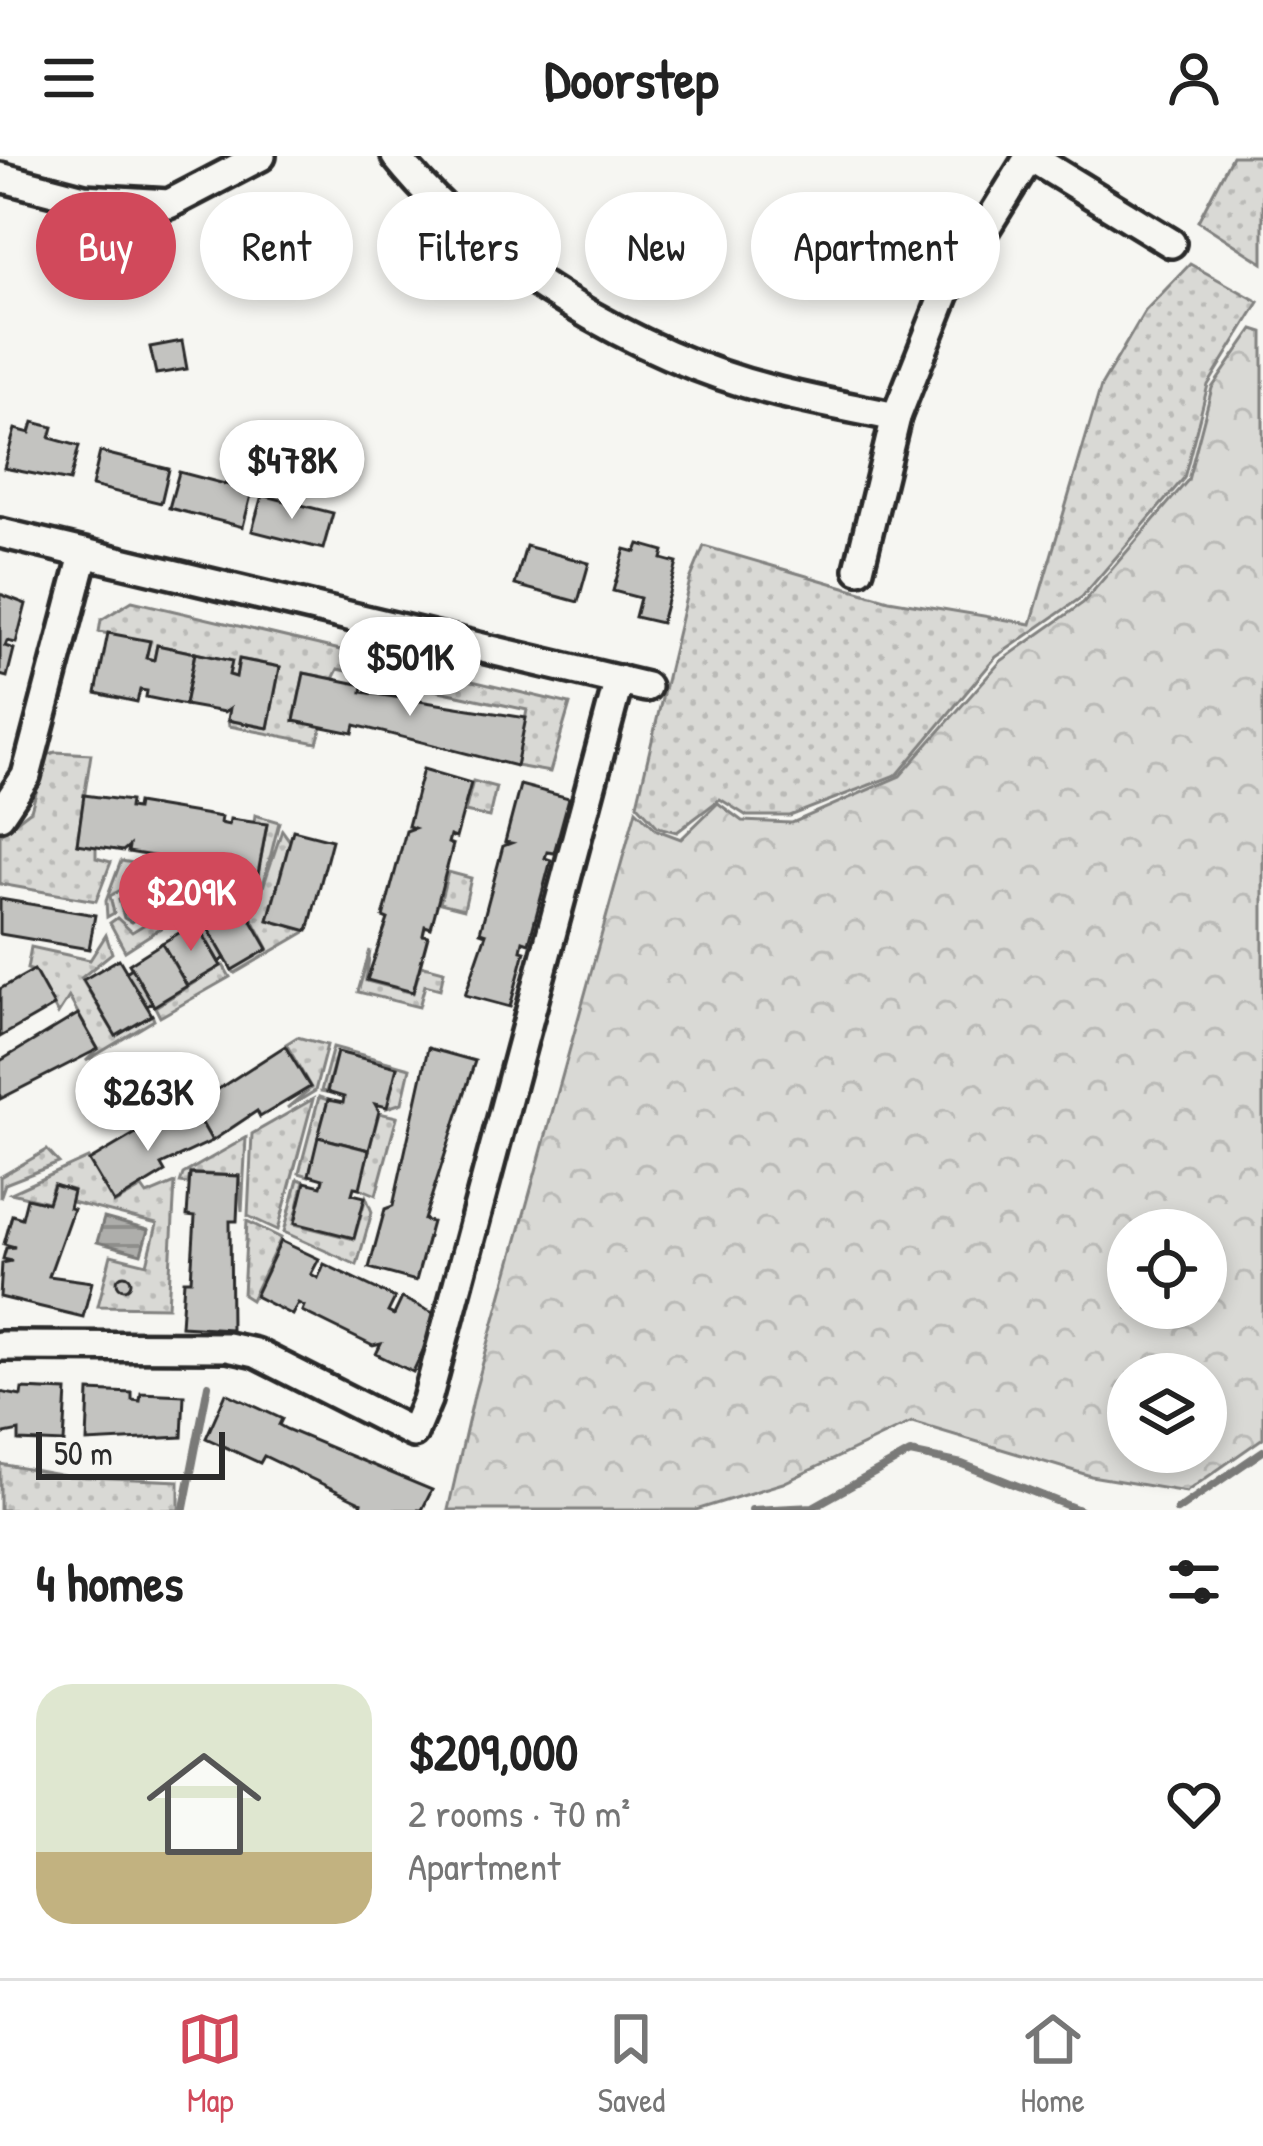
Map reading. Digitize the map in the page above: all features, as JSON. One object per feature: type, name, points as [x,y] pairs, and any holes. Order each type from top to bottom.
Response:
[{"type":"street","points":[[0,177],[84,199],[169,204],[261,156]]},
{"type":"street","points":[[396,156],[423,190],[479,242],[660,352],[768,390],[896,417]]},
{"type":"street","points":[[859,568],[896,417],[945,292],[1030,156],[1171,243]]},
{"type":"street","points":[[0,533],[633,684],[427,1400],[413,1433],[255,1353],[226,1347],[0,1346]]},
{"type":"street","points":[[0,815],[16,799],[39,736],[84,555]]},
{"type":"green space","points":[[1232,156],[1258,156],[1263,169],[1263,263],[1198,221]]},
{"type":"green space","points":[[1190,264],[1259,302],[1208,385],[1184,478],[1082,597],[996,657],[898,774],[790,816],[747,816],[720,799],[677,832],[658,827],[637,804],[690,580],[704,546],[889,600],[1031,624],[1101,386],[1145,311]]},
{"type":"green space","points":[[1253,329],[1263,332],[1263,1438],[1227,1463],[1227,1353],[1107,1353],[1107,1473],[1213,1473],[1186,1492],[1091,1476],[912,1422],[783,1483],[696,1510],[448,1510],[475,1391],[636,810],[657,830],[681,839],[718,803],[742,821],[792,823],[900,776],[1001,661],[1083,603],[1188,480],[1212,388]]},
{"type":"green space","points":[[132,601],[570,704],[550,772],[516,766],[527,710],[338,669],[333,679],[304,673],[294,720],[322,726],[317,743],[229,726],[228,720],[268,728],[280,667],[240,659],[236,677],[229,675],[232,661],[157,645],[154,660],[146,658],[150,642],[99,632],[101,620]]},
{"type":"green space","points":[[91,754],[77,843],[96,847],[96,858],[111,862],[96,901],[0,884],[0,834],[31,810],[47,755]]},
{"type":"green space","points":[[473,781],[496,787],[489,817],[465,812]]},
{"type":"green space","points":[[255,815],[279,822],[262,890],[282,830],[290,841],[268,920],[307,931],[235,973],[232,970],[268,948],[236,888],[224,887],[125,951],[110,923],[117,918],[132,932],[178,904],[180,896],[166,873],[157,870],[110,896],[114,913],[107,917],[106,901],[121,861],[242,881],[244,871],[258,874],[267,825],[254,822]]},
{"type":"green space","points":[[448,872],[471,878],[464,909],[440,903]]},
{"type":"green space","points":[[106,935],[112,953],[81,978],[116,1036],[152,1015],[154,1020],[86,1061],[98,1049],[69,997],[58,1014],[34,971],[27,969],[31,947],[90,960]]},
{"type":"green space","points":[[370,950],[366,981],[413,993],[421,965],[444,971],[440,989],[425,985],[419,1007],[358,992]]},
{"type":"green space","points":[[223,965],[230,977],[160,1017],[155,1007]]},
{"type":"green space","points":[[297,1037],[327,1045],[315,1091],[287,1108],[311,1088],[286,1044]]},
{"type":"green space","points":[[333,1047],[410,1068],[402,1103],[387,1108],[397,1067],[337,1052],[326,1092],[321,1091]]},
{"type":"green space","points":[[319,1097],[328,1100],[309,1176],[299,1173]]},
{"type":"green space","points":[[313,1099],[278,1230],[248,1216],[252,1134]]},
{"type":"green space","points":[[379,1113],[397,1117],[376,1195],[359,1188]]},
{"type":"green space","points":[[246,1138],[242,1212],[239,1176],[190,1173],[188,1184],[180,1183],[183,1174]]},
{"type":"green space","points":[[47,1150],[59,1163],[5,1184],[0,1198],[0,1177]]},
{"type":"green space","points":[[88,1158],[114,1204],[142,1188],[147,1195],[175,1183],[168,1307],[98,1306],[111,1255],[147,1264],[157,1224],[71,1202],[73,1190],[53,1185],[48,1202],[11,1193]]},
{"type":"green space","points":[[298,1179],[304,1181],[294,1224],[354,1239],[366,1197],[372,1212],[357,1265],[284,1232]]},
{"type":"green space","points":[[247,1221],[281,1238],[251,1300],[243,1295]]},
{"type":"green space","points":[[0,1464],[65,1476],[179,1481],[179,1510],[0,1510]]},
{"type":"shaded area","points":[[158,877],[171,898],[131,922],[124,918],[119,900]]},
{"type":"shaded area","points":[[104,1218],[148,1230],[141,1254],[97,1242]]},
{"type":"building","points":[[182,341],[187,369],[156,374],[150,347]]},
{"type":"building","points":[[33,422],[53,427],[50,438],[79,446],[70,481],[4,468],[15,429],[30,433]]},
{"type":"building","points":[[100,452],[169,469],[161,503],[92,486]]},
{"type":"building","points":[[179,472],[252,491],[243,527],[169,508]]},
{"type":"building","points":[[262,495],[333,513],[323,549],[252,531]]},
{"type":"building","points":[[639,544],[664,551],[662,559],[677,563],[661,623],[635,617],[640,598],[613,591],[625,549],[636,552]]},
{"type":"building","points":[[526,546],[589,563],[578,602],[515,585]]},
{"type":"building","points":[[0,594],[26,604],[16,643],[7,641],[5,646],[14,649],[7,677],[0,675]]},
{"type":"building","points":[[108,633],[150,641],[146,658],[154,660],[157,645],[195,653],[185,705],[146,697],[147,691],[140,690],[137,702],[96,693]]},
{"type":"building","points":[[195,653],[232,661],[229,675],[236,677],[239,659],[280,667],[268,728],[228,720],[230,708],[224,712],[185,705]]},
{"type":"building","points":[[304,673],[363,685],[362,692],[526,718],[516,766],[355,725],[353,733],[294,721]]},
{"type":"building","points":[[423,769],[471,783],[456,838],[450,836],[448,843],[453,845],[431,928],[425,926],[423,935],[428,936],[413,992],[367,980],[388,919],[383,917],[406,831],[414,828],[408,826]]},
{"type":"building","points":[[520,785],[569,798],[554,853],[547,852],[545,858],[551,860],[529,943],[523,941],[521,950],[525,951],[510,1007],[465,995],[486,934],[480,932],[503,846],[511,843],[505,842]]},
{"type":"building","points":[[84,795],[130,801],[129,808],[136,809],[137,803],[221,817],[220,823],[229,825],[230,819],[267,824],[258,874],[216,861],[215,866],[128,852],[129,846],[123,851],[77,844]]},
{"type":"building","points":[[293,830],[332,840],[308,931],[268,920]]},
{"type":"building","points":[[236,893],[268,949],[232,970],[199,914]]},
{"type":"building","points":[[0,899],[95,915],[89,949],[0,934]]},
{"type":"building","points":[[196,923],[221,966],[187,986],[162,943]]},
{"type":"building","points":[[206,925],[225,958],[219,962],[200,929]]},
{"type":"building","points":[[162,943],[187,986],[154,1006],[129,964]]},
{"type":"building","points":[[119,959],[152,1015],[116,1036],[83,980]]},
{"type":"building","points":[[132,968],[152,1003],[147,1006],[126,972]]},
{"type":"building","points":[[34,970],[54,1006],[0,1037],[0,989]]},
{"type":"building","points":[[78,1014],[98,1049],[0,1099],[0,1061]]},
{"type":"building","points":[[285,1046],[310,1087],[260,1117],[257,1111],[212,1141],[192,1106]]},
{"type":"building","points":[[428,1048],[475,1061],[424,1220],[432,1222],[416,1281],[369,1268],[385,1209],[393,1206]]},
{"type":"building","points":[[337,1052],[397,1067],[387,1107],[375,1104],[379,1111],[369,1150],[318,1137],[328,1100],[343,1103],[344,1097],[327,1092]]},
{"type":"building","points":[[192,1106],[212,1141],[161,1165],[165,1172],[114,1203],[89,1161],[141,1130],[145,1136]]},
{"type":"building","points":[[318,1137],[369,1150],[360,1188],[354,1187],[352,1194],[365,1197],[354,1238],[295,1223],[305,1182],[321,1186],[323,1179],[309,1175]]},
{"type":"building","points":[[190,1174],[239,1176],[237,1221],[230,1221],[231,1329],[181,1326],[184,1280],[191,1280],[195,1217],[187,1216]]},
{"type":"building","points":[[54,1185],[73,1191],[69,1208],[73,1209],[49,1276],[92,1282],[83,1317],[0,1297],[2,1263],[12,1261],[3,1259],[6,1248],[15,1247],[4,1244],[12,1215],[22,1218],[27,1198],[48,1203]]},
{"type":"building","points":[[281,1241],[319,1259],[311,1274],[318,1278],[324,1264],[395,1298],[388,1312],[394,1315],[402,1298],[439,1316],[413,1372],[376,1354],[381,1344],[373,1346],[302,1311],[304,1306],[298,1303],[292,1315],[255,1296]]},
{"type":"building","points":[[124,1275],[131,1282],[124,1289],[117,1282]]},
{"type":"building","points":[[22,1389],[67,1391],[64,1443],[19,1441],[19,1431],[0,1435],[0,1392],[21,1396]]},
{"type":"building","points":[[89,1391],[132,1393],[132,1400],[140,1401],[141,1393],[184,1395],[182,1437],[87,1442]]},
{"type":"building","points":[[226,1393],[282,1419],[279,1425],[286,1429],[432,1490],[422,1510],[360,1510],[362,1503],[264,1456],[260,1463],[206,1438]]},
{"type":"waterway","points":[[184,1508],[208,1385]]},
{"type":"waterway","points":[[1177,1510],[1263,1451]]},
{"type":"waterway","points":[[752,1510],[813,1507],[910,1453],[962,1464],[1079,1510]]}]
